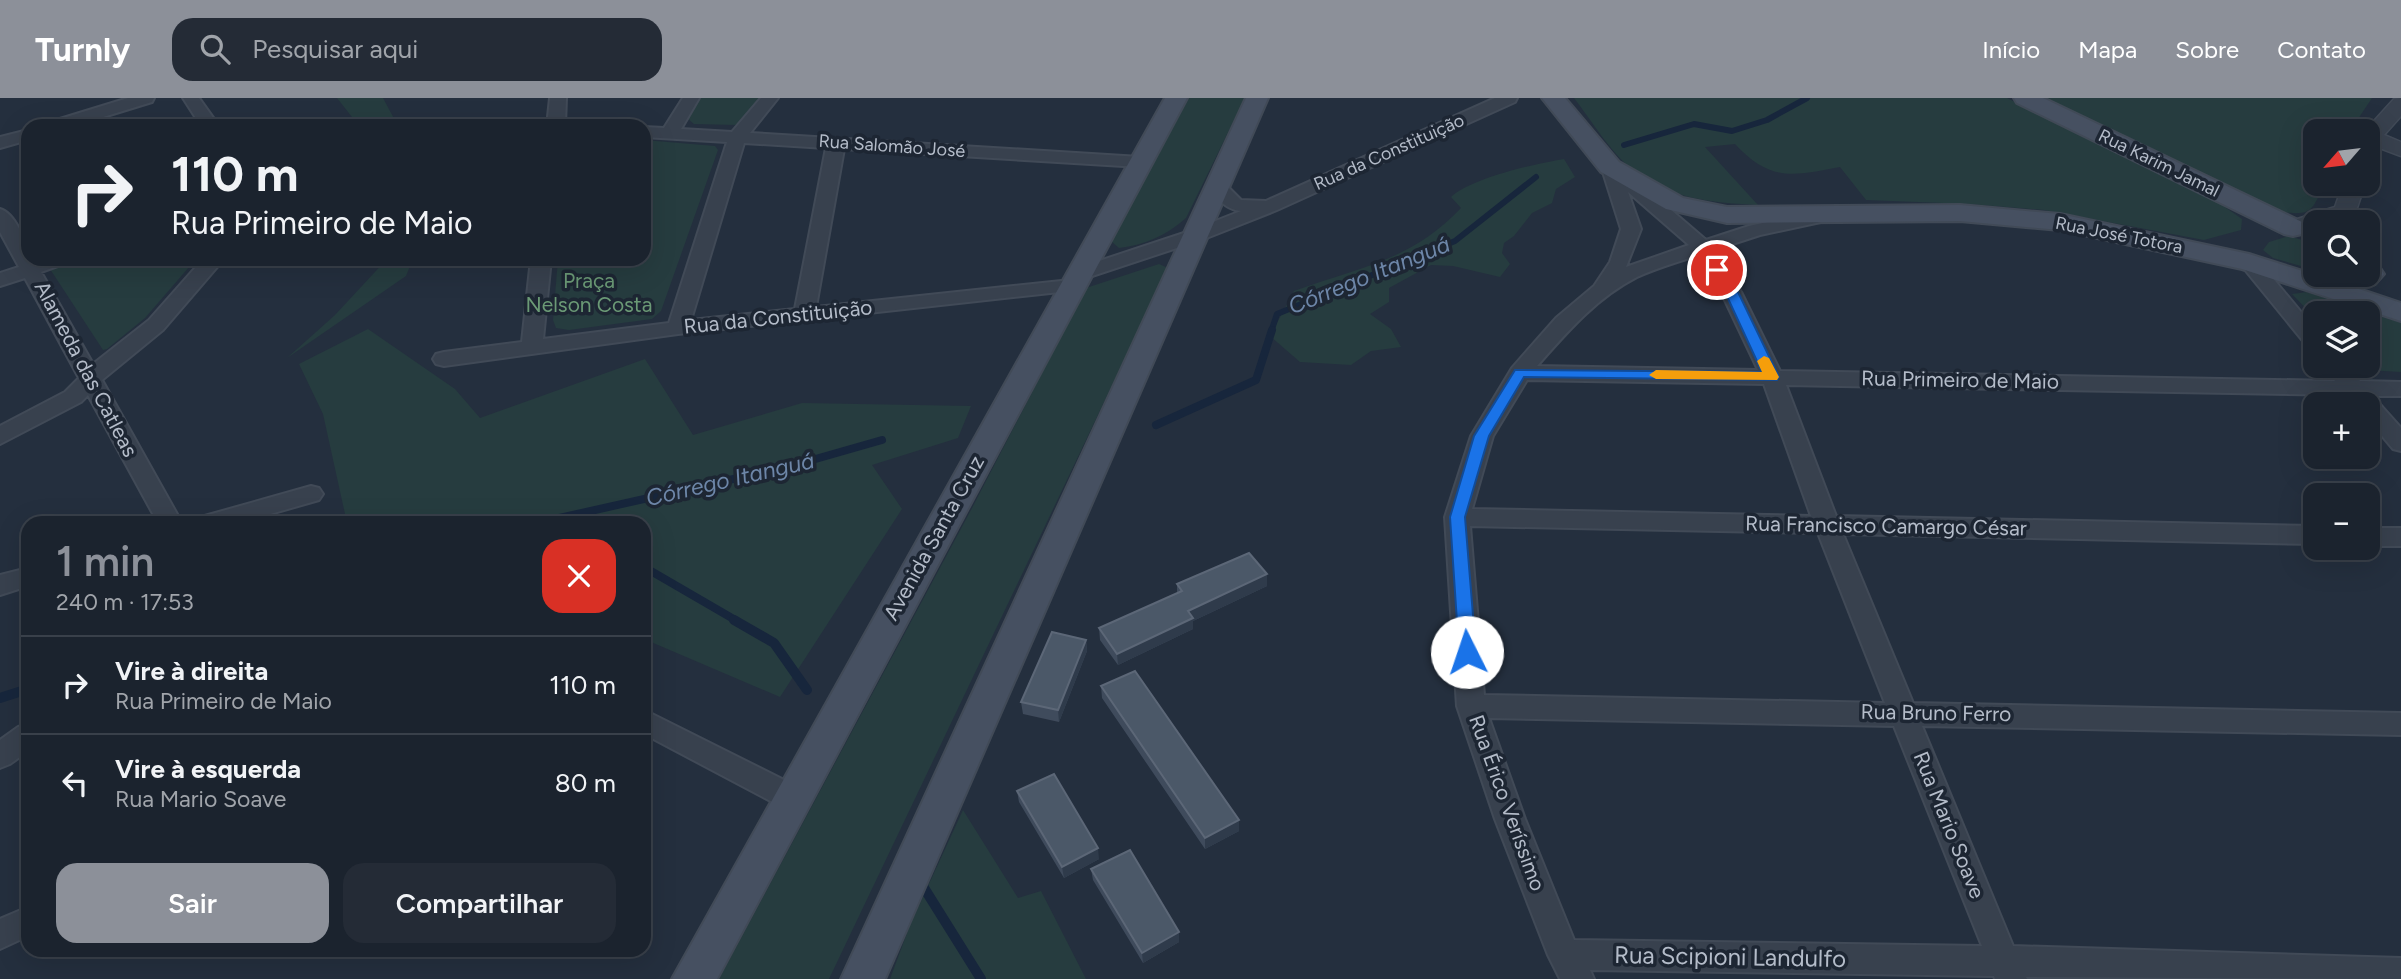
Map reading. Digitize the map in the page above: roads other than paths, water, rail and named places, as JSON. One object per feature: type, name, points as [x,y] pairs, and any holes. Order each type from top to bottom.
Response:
[{"type":"main road","name":"Avenida Santa Cruz","points":[[694,979],[1176,98]]},
{"type":"main road","points":[[863,979],[1257,98]]},
{"type":"main road","points":[[1553,98],[1610,167]]},
{"type":"main road","name":"Rua Karim Jamal","points":[[2025,98],[2303,233]]},
{"type":"main road","name":"Rua José Totora","points":[[1610,167],[1675,204],[1727,215],[1960,213],[2060,222],[2249,262],[2401,312]]},
{"type":"main road","points":[[2303,233],[2263,235],[2249,245],[2246,252],[2249,262],[2303,274]]},
{"type":"main road","points":[[2380,282],[2401,299]]},
{"type":"street","points":[[78,119],[146,98]]},
{"type":"street","points":[[191,98],[205,119]]},
{"type":"street","points":[[556,119],[558,98]]},
{"type":"street","points":[[670,133],[691,98]]},
{"type":"street","points":[[678,328],[737,137],[770,98]]},
{"type":"street","name":"Rua da Constituição","points":[[444,359],[1075,280],[1270,206],[1509,98]]},
{"type":"street","points":[[2380,128],[2401,103]]},
{"type":"street","name":"Rua Salomão José","points":[[651,132],[1140,162]]},
{"type":"street","points":[[0,144],[21,137]]},
{"type":"street","points":[[804,314],[836,143]]},
{"type":"street","points":[[2380,144],[2401,150]]},
{"type":"street","name":"Rua Mario Soave","points":[[1610,167],[1703,247],[1731,292],[1772,377],[1827,525],[2007,970]]},
{"type":"street","name":"Rua Érico Veríssimo","points":[[1601,290],[1620,262],[1631,229],[1610,167]]},
{"type":"street","name":"Rua da Constituição","points":[[1218,188],[1236,205],[1270,206]]},
{"type":"street","name":"Alameda das Catleas","points":[[0,215],[21,250]]},
{"type":"street","name":"Rua José Totora","points":[[1703,247],[1756,230],[1829,215]]},
{"type":"street","name":"Rua Érico Veríssimo","points":[[1571,967],[1510,819],[1471,706],[1458,517],[1482,436],[1520,373],[1563,323],[1601,290],[1632,272],[1703,247]]},
{"type":"street","points":[[2249,262],[2303,327]]},
{"type":"street","name":"Alameda das Catleas","points":[[30,266],[166,516]]},
{"type":"street","points":[[0,281],[40,266]]},
{"type":"street","points":[[0,436],[73,397],[156,324],[208,266]]},
{"type":"street","points":[[532,347],[540,266]]},
{"type":"street","name":"Rua Primeiro de Maio","points":[[1520,373],[1772,377],[2303,397]]},
{"type":"street","points":[[2345,378],[2357,392]]},
{"type":"street","name":"Rua Primeiro de Maio","points":[[2380,395],[2401,389]]},
{"type":"street","points":[[2380,419],[2401,443]]},
{"type":"street","points":[[235,516],[311,495]]},
{"type":"street","name":"Rua Francisco Camargo César","points":[[1458,517],[2303,536]]},
{"type":"street","points":[[2380,537],[2401,537]]},
{"type":"street","points":[[0,585],[21,579]]},
{"type":"street","name":"Rua Bruno Ferro","points":[[1471,706],[1904,712],[2401,724]]},
{"type":"street","points":[[651,725],[792,798]]},
{"type":"street","points":[[0,756],[21,740]]},
{"type":"street","points":[[0,934],[21,924]]},
{"type":"street","name":"Rua Scipioni Landulfo","points":[[1571,967],[2401,973]]},
{"type":"waterway","name":"Córrego Itanguá","points":[[1624,145],[1694,124],[1732,131],[1767,120],[1807,98]]},
{"type":"waterway","name":"Córrego Itanguá","points":[[1271,332],[1277,314],[1455,241],[1536,177]]},
{"type":"waterway","name":"Córrego Itanguá","points":[[1156,425],[1256,380],[1272,330]]},
{"type":"waterway","name":"Córrego Itanguá","points":[[568,516],[791,466],[882,440]]},
{"type":"waterway","points":[[651,571],[737,621]]},
{"type":"waterway","points":[[734,620],[774,643],[807,690]]},
{"type":"waterway","name":"Córrego Itanguá","points":[[0,698],[21,691]]},
{"type":"waterway","points":[[921,883],[981,979]]},
{"type":"park label","name":"Praça Nelson Costa","points":[[589,293]]}]
